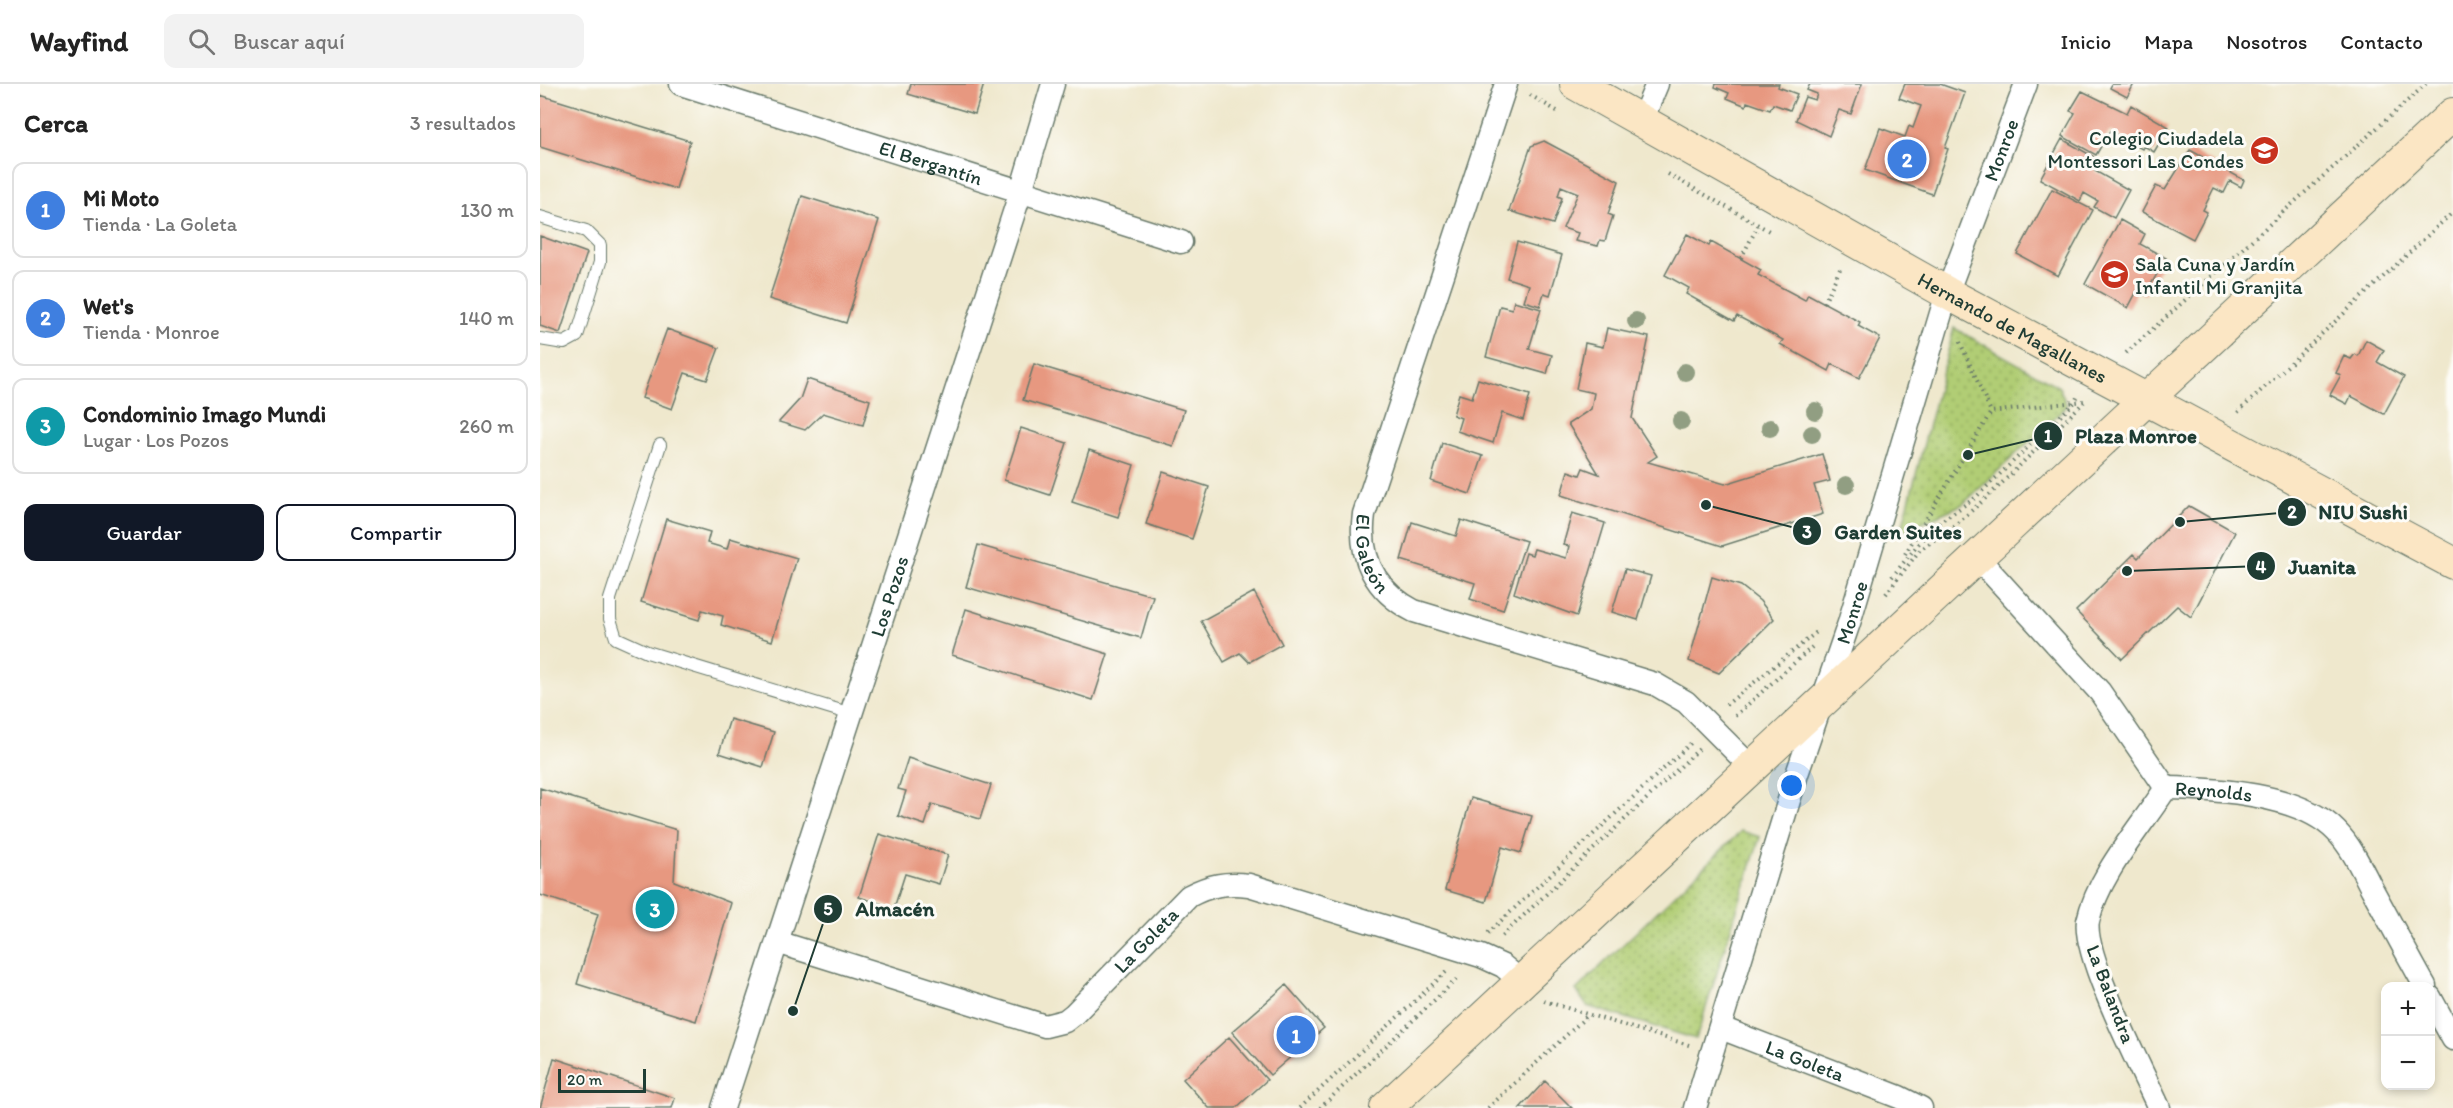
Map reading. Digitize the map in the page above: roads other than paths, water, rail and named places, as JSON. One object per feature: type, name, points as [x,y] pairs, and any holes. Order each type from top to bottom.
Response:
[{"type":"main road","name":"Hernando de Magallanes","points":[[1576,84],[1947,293],[2134,410],[2453,563]]},
{"type":"main road","points":[[1386,1108],[2453,114]]},
{"type":"street","name":"El Bergantín","points":[[681,84],[1181,242]]},
{"type":"street","name":"Los Pozos","points":[[723,1108],[1053,84]]},
{"type":"street","name":"El Galeón","points":[[1506,84],[1364,514],[1363,544],[1366,561],[1385,591],[1398,603],[1414,611],[1655,684],[1686,702],[1752,768]]},
{"type":"street","points":[[1642,120],[1657,84]]},
{"type":"street","name":"Monroe","points":[[1695,1108],[1821,703],[1849,623],[1947,293],[2026,84]]},
{"type":"street","name":"Reynolds","points":[[1977,557],[2100,692],[2166,788],[2215,789],[2277,800],[2308,813],[2336,830],[2354,855],[2422,982]]},
{"type":"street","name":"La Balandra","points":[[2159,1108],[2099,974],[2090,947],[2088,924],[2104,880],[2166,788]]},
{"type":"street","name":"La Goleta","points":[[777,942],[1045,1026],[1065,1021],[1074,1014],[1189,896],[1220,884],[1249,885],[1463,951],[1503,966],[1517,986]]},
{"type":"street","points":[[2435,1006],[2453,1039]]},
{"type":"street","name":"La Goleta","points":[[1721,1028],[1899,1097],[1921,1108]]},
{"type":"lane","points":[[540,217],[586,231],[600,245],[600,262],[577,336],[564,343],[540,339]]},
{"type":"lane","points":[[660,446],[610,599],[610,619],[616,638],[647,652],[851,714]]},
{"type":"place","name":"Colegio Ciudadela Montessori Las Condes","points":[[2265,150]]},
{"type":"place","name":"Wet's","points":[[1907,159]]},
{"type":"place","name":"Sala Cuna y Jardín Infantil Mi Granjita","points":[[2114,275]]},
{"type":"place","name":"Plaza Monroe","points":[[1968,455]]},
{"type":"place","name":"Garden Suites","points":[[1706,505]]},
{"type":"place","name":"NIU Sushi","points":[[2180,522]]},
{"type":"place","name":"Juanita","points":[[2127,571]]},
{"type":"place","name":"Condominio Imago Mundi","points":[[655,909]]},
{"type":"place","name":"Almacén","points":[[793,1011]]},
{"type":"place","name":"Mi Moto","points":[[1296,1035]]}]
